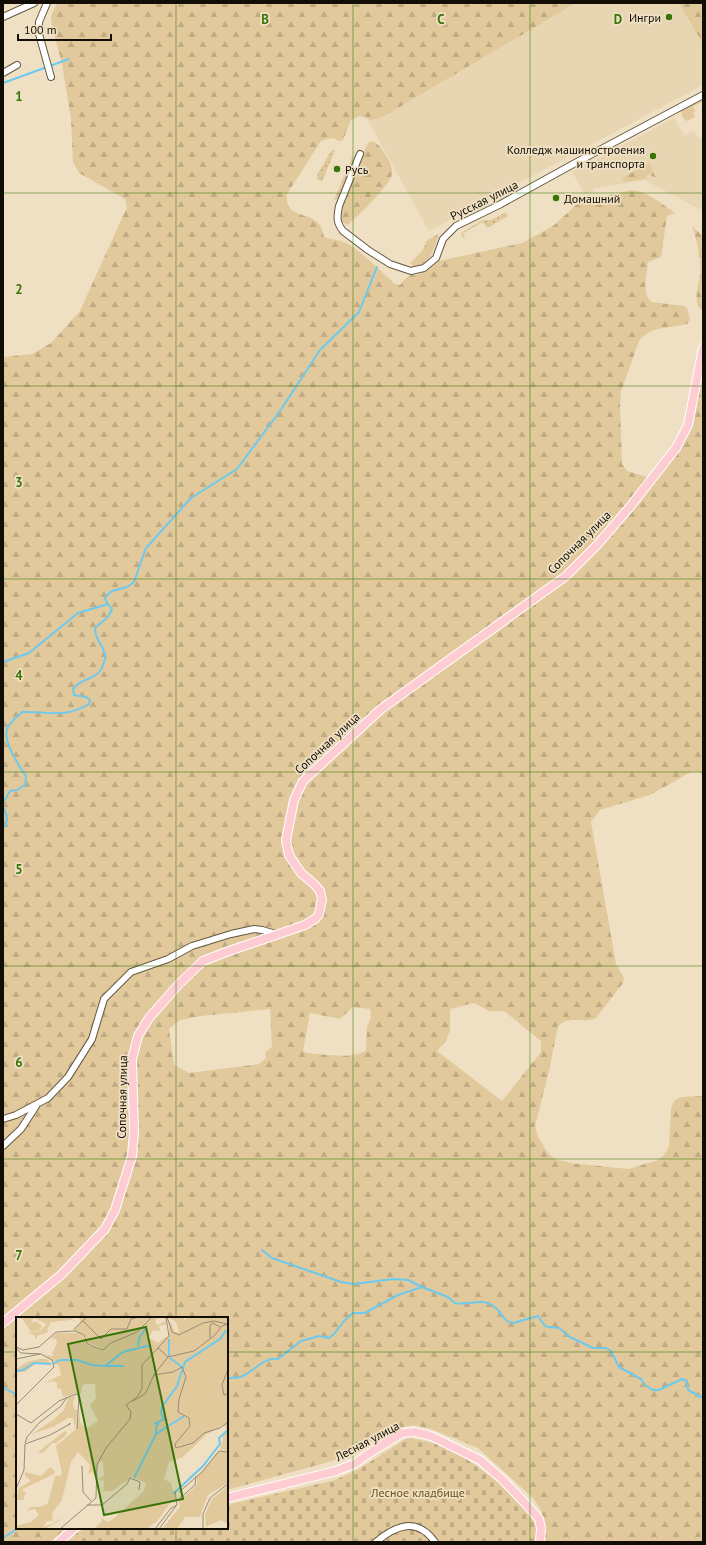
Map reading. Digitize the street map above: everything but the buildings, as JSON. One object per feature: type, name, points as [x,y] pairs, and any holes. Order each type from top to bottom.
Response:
[{"type":"main road","name":"Сопочная улица","points":[[3,1323],[62,1274],[105,1229],[115,1210],[132,1156],[134,1131],[132,1059],[138,1036],[149,1018],[179,984],[203,961],[305,924],[315,919],[319,914],[322,907],[320,891],[301,873],[297,867],[290,855],[286,840],[294,800],[303,780],[381,709],[566,576],[597,544],[629,508],[676,448],[688,424],[703,348]]},
{"type":"main road","name":"Лесная улица","points":[[228,1498],[336,1471],[354,1464],[402,1433],[415,1432],[431,1436],[480,1460],[502,1479],[539,1519],[541,1528],[540,1542]]},
{"type":"main road","points":[[59,1542],[73,1529]]},
{"type":"street","points":[[3,17],[34,3]]},
{"type":"street","points":[[47,3],[39,22],[39,34],[51,77]]},
{"type":"street","points":[[3,73],[17,65]]},
{"type":"street","name":"Русская улица","points":[[360,154],[339,206],[337,216],[338,225],[343,231],[383,260],[398,267],[416,271],[424,268],[436,258],[443,239],[456,226],[499,205],[703,95]]},
{"type":"street","points":[[3,1119],[16,1115],[48,1098],[68,1077],[92,1039],[104,999],[131,972],[168,959],[192,946],[231,934],[254,929],[276,934]]},
{"type":"street","points":[[3,1146],[21,1130],[37,1104]]},
{"type":"street","points":[[376,1542],[400,1527],[408,1525],[416,1526],[423,1530],[435,1542]]},
{"type":"shaded area","points":[[576,3],[703,3],[703,85],[429,231],[366,117],[372,120],[381,118]]},
{"type":"shaded area","name":"Колледж машиностроения и транспорта","points":[[674,118],[684,136],[694,131],[699,139],[702,137],[703,140],[703,210],[645,180],[593,189],[593,192],[584,193],[572,172]]},
{"type":"green space","points":[[57,3],[576,3],[381,118],[372,120],[360,116],[351,120],[343,140],[340,141],[332,138],[321,141],[287,194],[287,202],[289,207],[292,211],[307,216],[317,222],[323,231],[324,237],[348,244],[395,284],[400,285],[406,278],[411,275],[417,275],[427,271],[439,261],[522,243],[553,226],[576,205],[584,201],[632,190],[650,196],[675,213],[667,216],[661,257],[648,262],[646,289],[649,299],[652,302],[683,306],[687,308],[690,320],[687,324],[681,326],[661,328],[649,332],[639,341],[621,392],[622,464],[627,471],[650,478],[666,469],[680,447],[693,421],[703,370],[703,775],[698,772],[691,772],[650,795],[600,810],[591,822],[616,964],[624,978],[623,983],[596,1018],[591,1020],[567,1021],[558,1026],[549,1071],[535,1126],[538,1136],[547,1152],[555,1159],[571,1163],[628,1169],[658,1160],[664,1155],[669,1146],[671,1108],[675,1100],[681,1097],[703,1096],[703,1542],[544,1542],[544,1524],[541,1510],[532,1497],[478,1448],[431,1429],[413,1425],[398,1428],[332,1461],[228,1490],[228,1317],[16,1317],[16,1529],[65,1529],[51,1542],[3,1542],[3,357],[32,354],[51,343],[80,311],[127,207],[125,199],[79,173],[73,162],[71,119],[62,64],[52,26],[51,16]],"holes":[[[474,1003],[489,1011],[504,1011],[541,1041],[541,1052],[502,1101],[437,1051],[446,1041],[450,1030],[450,1009]],[[353,1007],[370,1009],[371,1017],[367,1027],[366,1050],[361,1053],[346,1056],[307,1053],[303,1051],[310,1013],[340,1019]],[[270,1009],[272,1047],[265,1052],[266,1058],[259,1064],[189,1073],[174,1065],[169,1029],[180,1020],[201,1016]]]},
{"type":"green space","points":[[679,3],[703,3],[703,44]]},
{"type":"green space","points":[[703,99],[703,101],[693,107],[696,111],[693,113],[695,117],[687,121],[684,119],[681,111],[682,109]]},
{"type":"green space","points":[[372,141],[380,146],[389,161],[392,174],[380,193],[347,225],[340,219],[342,205],[365,149],[368,143]]},
{"type":"green space","points":[[335,150],[322,182],[317,179],[317,175],[331,151]]},
{"type":"green space","points":[[352,157],[355,162],[341,198],[334,200]]},
{"type":"green space","points":[[649,163],[656,178],[648,174],[644,179],[624,182],[622,178]]},
{"type":"green space","points":[[506,212],[508,216],[487,228],[483,222],[463,233],[464,239],[461,234],[483,220],[491,220]]},
{"type":"green space","points":[[692,226],[703,236],[702,309],[700,309],[697,302],[700,275],[700,256]]},
{"type":"green space","points":[[439,234],[432,254],[425,262],[415,267],[410,263],[423,250],[427,240]]},
{"type":"green space","name":"Лесное кладбище","points":[[407,1438],[440,1445],[465,1458],[478,1467],[517,1499],[527,1510],[535,1523],[537,1528],[537,1542],[67,1542],[84,1529],[228,1529],[228,1505],[335,1480],[359,1469]]},
{"type":"waterway","points":[[3,83],[69,59]]},
{"type":"waterway","points":[[3,662],[29,653],[78,613],[108,604],[105,599],[107,595],[112,591],[127,587],[134,582],[146,548],[191,498],[237,469],[280,411],[320,350],[359,312],[377,267]]},
{"type":"waterway","points":[[3,803],[10,791],[17,790],[25,785],[26,776],[9,747],[6,734],[8,726],[22,712],[64,713],[80,709],[89,704],[90,700],[86,697],[74,695],[73,689],[82,681],[97,674],[103,665],[105,654],[97,639],[95,628],[108,617],[112,609],[108,604]]},
{"type":"waterway","points":[[3,806],[7,820],[3,828]]},
{"type":"waterway","points":[[262,1250],[272,1258],[341,1282],[354,1284],[393,1279],[408,1280],[422,1287]]},
{"type":"waterway","points":[[228,1378],[240,1377],[263,1362],[278,1359],[301,1341],[319,1336],[329,1338],[353,1313],[365,1313],[398,1295],[422,1287],[448,1297],[455,1303],[488,1303],[495,1307],[504,1318],[513,1323],[538,1316],[543,1324],[548,1327],[559,1328],[570,1337],[593,1348],[606,1348],[611,1351],[619,1367],[641,1379],[645,1385],[653,1390],[659,1390],[682,1379],[687,1381],[688,1390],[703,1398]]},
{"type":"waterway","points":[[3,1387],[16,1394]]},
{"type":"waterway","points":[[3,1538],[16,1529]]},
{"type":"place","name":"Ингри","points":[[669,17]]},
{"type":"place","name":"Колледж машиностроения и транспорта","points":[[653,156]]},
{"type":"place","name":"Русь","points":[[337,169]]},
{"type":"place","name":"Домашний","points":[[556,198]]}]
